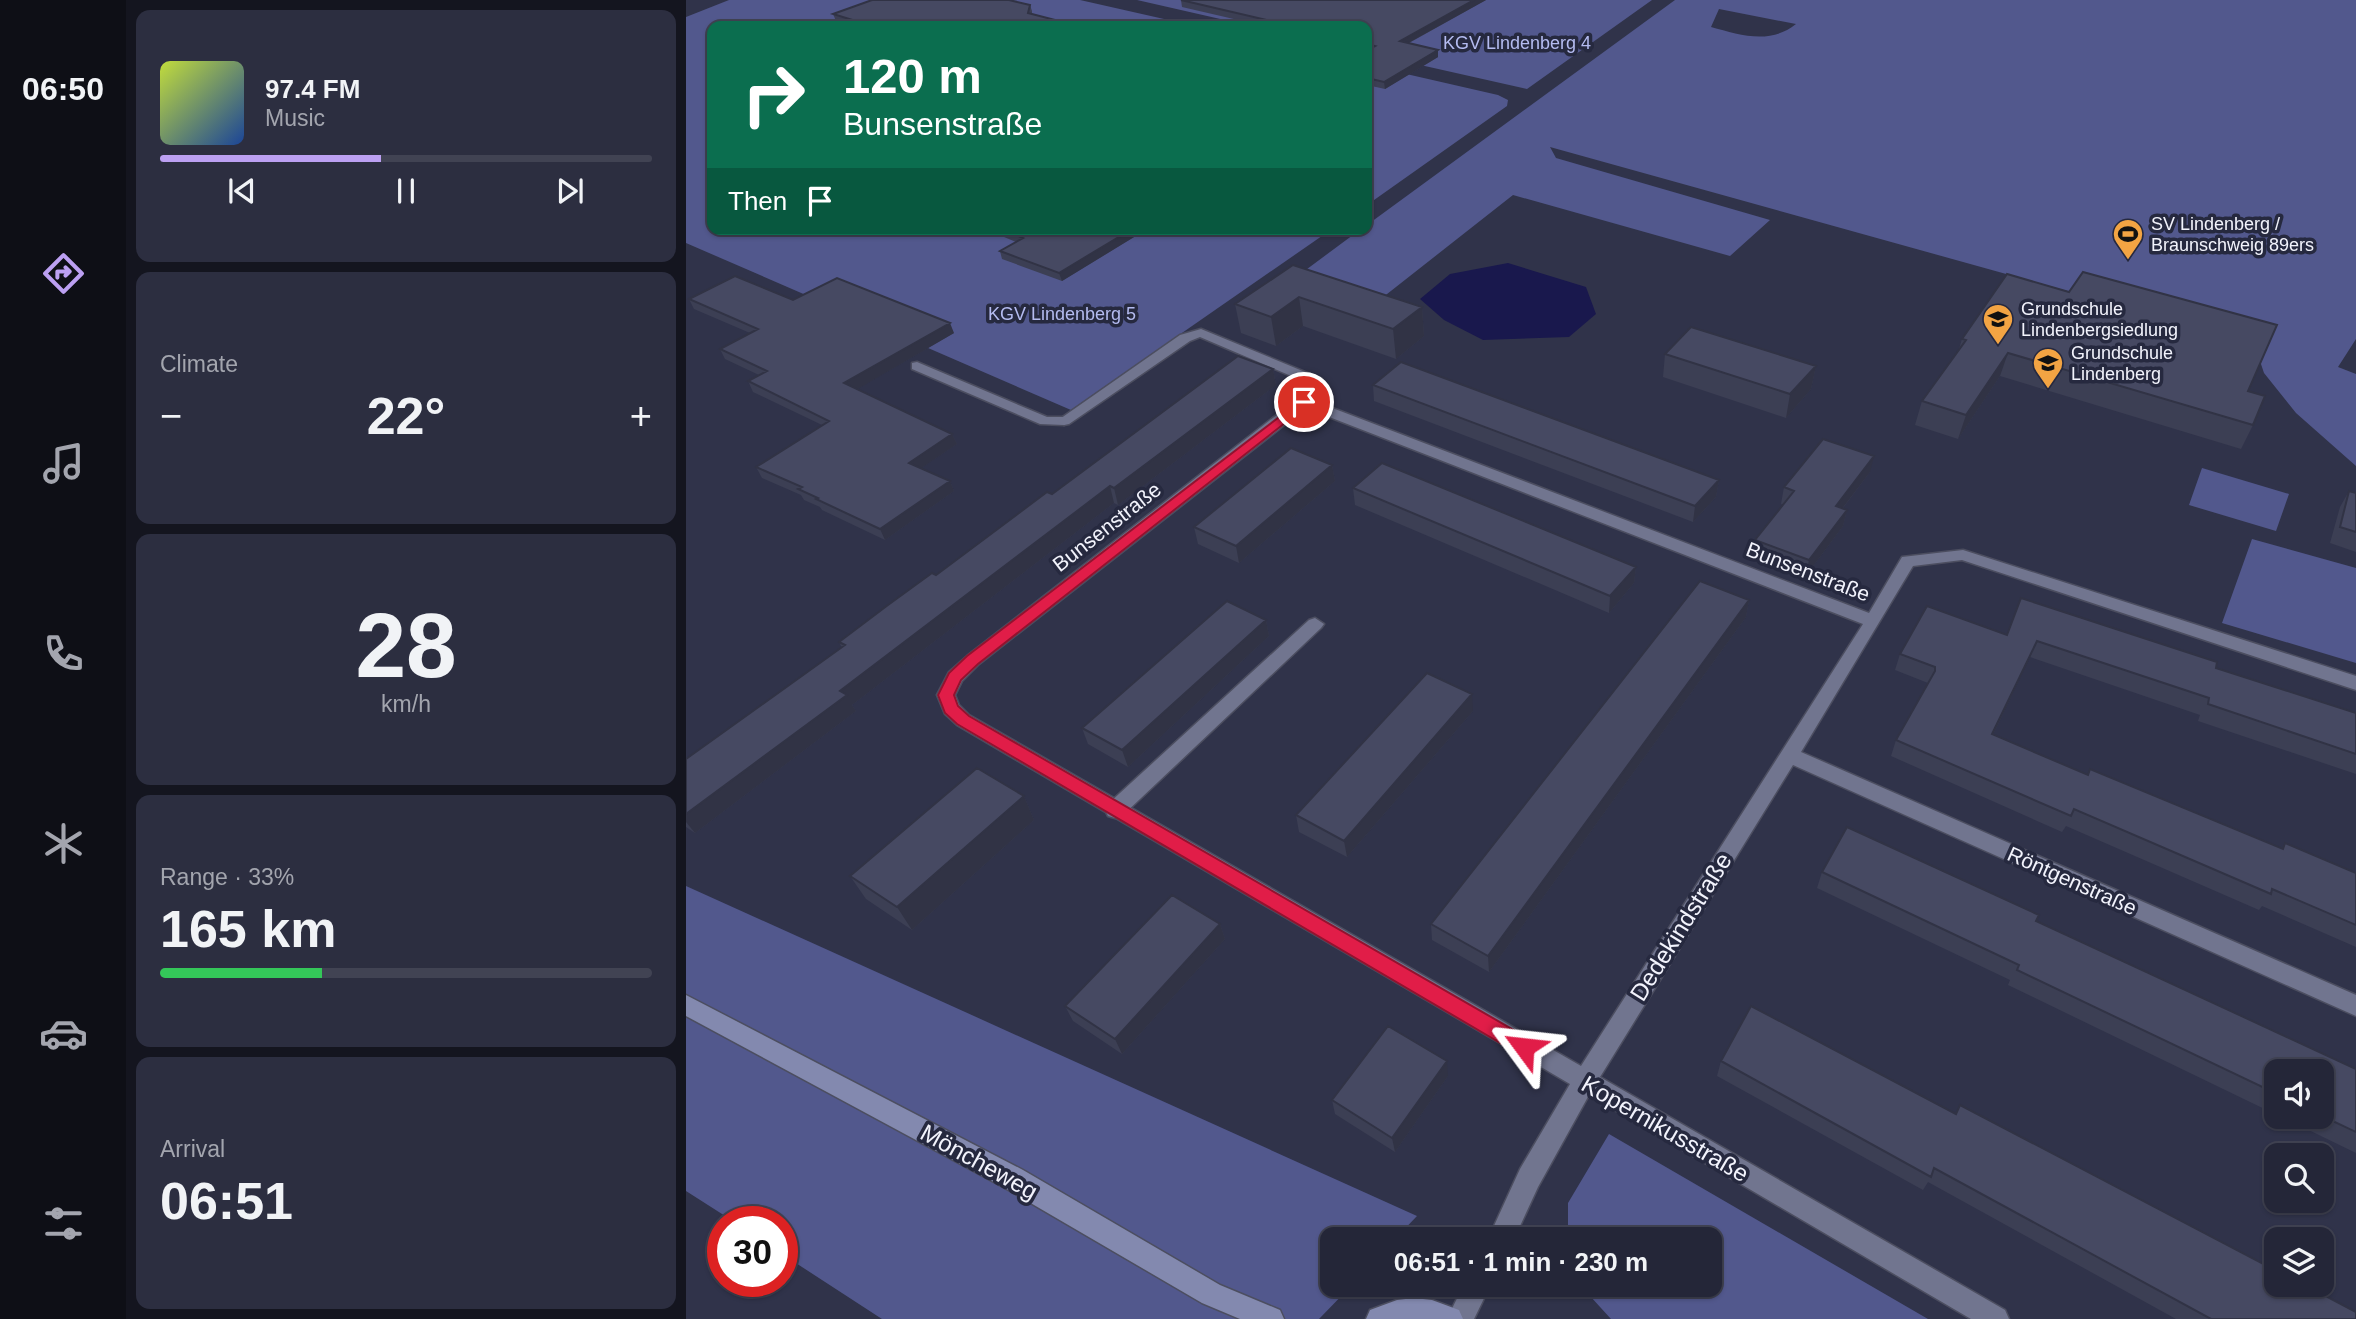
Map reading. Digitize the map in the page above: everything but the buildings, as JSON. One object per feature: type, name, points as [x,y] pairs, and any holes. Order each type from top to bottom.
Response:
[{"type":"main road","name":"Möncheweg","points":[[686,1005],[1014,1179],[1211,1294],[1271,1319]]},
{"type":"main road","points":[[1379,1319],[1406,1310],[1434,1312],[1450,1319]]},
{"type":"street","points":[[917,366],[1045,421],[1063,421],[1185,338],[1201,333],[1317,382],[1317,390],[1304,402]]},
{"type":"street","name":"Bunsenstraße","points":[[946,695],[955,677],[973,660],[1304,402],[1873,621],[1908,561],[1963,555],[2356,683]]},
{"type":"street","name":"Dedekindstraße","points":[[1507,1227],[1529,1178],[1584,1082],[1873,621]]},
{"type":"street","points":[[1115,810],[1315,624]]},
{"type":"street","name":"Kopernikusstraße","points":[[946,695],[951,709],[963,720],[1996,1319]]},
{"type":"street","name":"Röntgenstraße","points":[[1789,755],[2356,1006]]},
{"type":"street","points":[[1460,1319],[1471,1297]]},
{"type":"green space","name":"KGV Lindenberg 5","points":[[729,0],[1080,0],[1173,21],[707,21],[707,235],[1323,235],[1071,410],[686,243],[686,17]]},
{"type":"green space","name":"KGV Lindenberg 4","points":[[1137,0],[1652,0],[1527,89],[1372,54],[1372,21],[1229,21]]},
{"type":"green space","points":[[1675,0],[2356,0],[2356,339],[2338,367],[2356,374],[2356,466],[2296,413],[2264,373],[2254,343],[1550,147],[1556,158],[1770,220],[1730,256],[1513,195],[1368,309],[1299,275],[1353,235],[1372,235],[1372,221]],"holes":[[[1719,9],[1796,24],[1786,30],[1755,36],[1711,27]]]},
{"type":"green space","points":[[1372,66],[1498,95],[1508,100],[1507,106],[1372,201]]},
{"type":"green space","points":[[2202,468],[2289,494],[2276,531],[2189,505]]},
{"type":"green space","points":[[2252,539],[2356,568],[2356,663],[2222,623]]},
{"type":"green space","points":[[686,886],[1417,1216],[1406,1227],[1320,1227],[1320,1297],[1340,1297],[1319,1319],[882,1319],[798,1264],[798,1206],[710,1206],[686,1191]]},
{"type":"green space","points":[[1609,1134],[1928,1319],[1611,1319],[1591,1297],[1722,1297],[1722,1227],[1568,1227],[1568,1203]]},
{"type":"shaded area","points":[[1508,263],[1586,287],[1596,314],[1569,337],[1483,340],[1444,320],[1420,299],[1450,274]]},
{"type":"place","name":"SV Lindenberg / Braunschweig 89ers","points":[[2128,261]]},
{"type":"place","name":"Grundschule Lindenbergsiedlung","points":[[1998,346]]},
{"type":"place","name":"Grundschule Lindenberg","points":[[2048,390]]},
{"type":"route","points":[[1304,402],[973,660],[955,677],[946,695],[951,709],[963,720],[1524,1047]]}]
